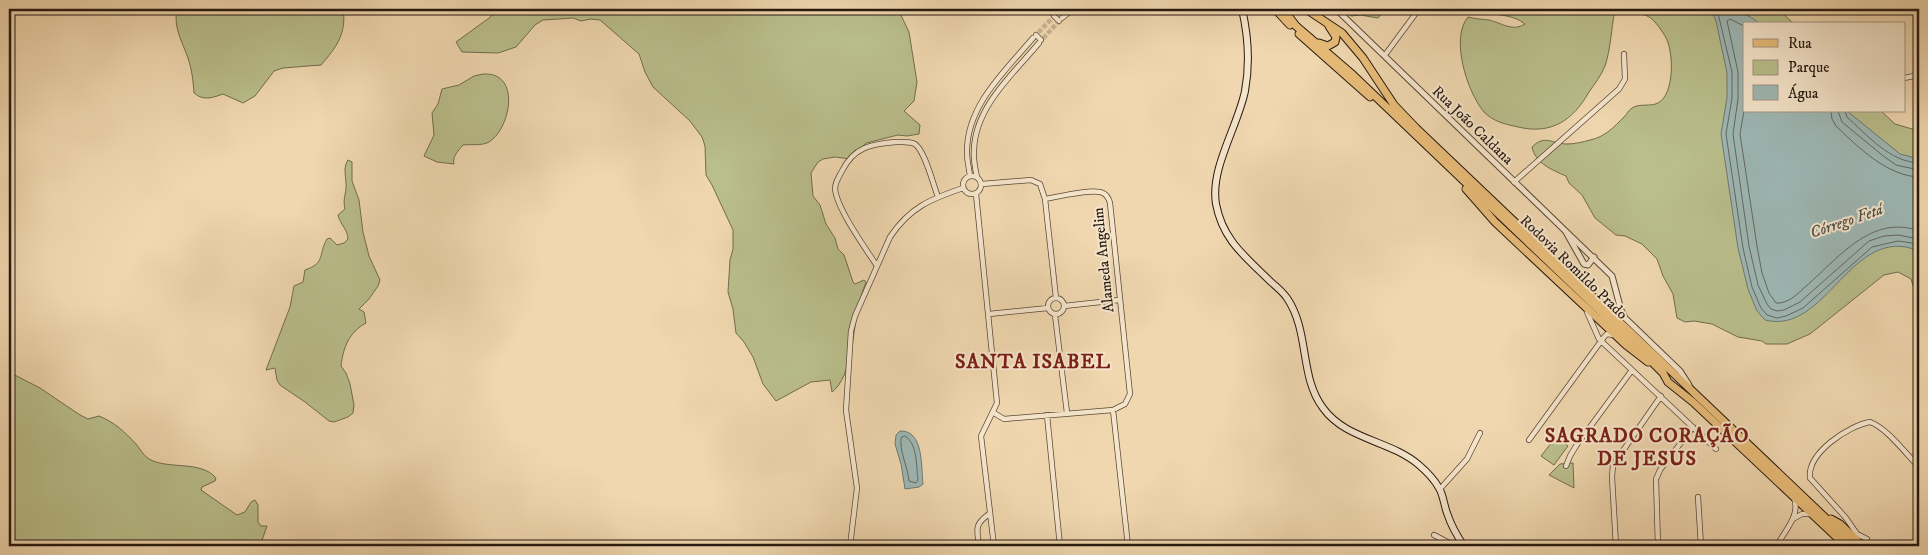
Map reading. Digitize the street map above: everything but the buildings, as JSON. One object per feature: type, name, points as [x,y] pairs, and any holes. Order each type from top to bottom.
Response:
[{"type":"main road","points":[[1238,9],[1245,18]]},
{"type":"main road","points":[[1242,9],[1245,18],[1248,58],[1245,91],[1217,177],[1215,194],[1219,216],[1226,232],[1246,260],[1286,296],[1299,319],[1310,381],[1323,408],[1337,422],[1354,433],[1410,458],[1429,476],[1440,489],[1451,524],[1462,546]]},
{"type":"main road","points":[[1275,9],[1320,45],[1331,46],[1336,40],[1334,34],[1326,24],[1305,9]]},
{"type":"main road","name":"Rodovia Romildo Prado","points":[[1283,9],[1293,25],[1359,81],[1622,331],[1663,373],[1668,382],[1692,402],[1846,546]]},
{"type":"main road","name":"Rodovia Romildo Prado","points":[[1305,9],[1342,33],[1363,58],[1385,93],[1402,114],[1854,546]]},
{"type":"main road","points":[[1293,25],[1311,46],[1365,93],[1454,176],[1494,222],[1668,382]]},
{"type":"main road","points":[[1821,514],[1840,524],[1865,543]]},
{"type":"street","points":[[1054,16],[1060,19],[1073,9]]},
{"type":"street","name":"Rua João Caldana","points":[[1336,9],[1612,276],[1625,318],[1680,371],[1697,396]]},
{"type":"street","points":[[1385,55],[1419,9]]},
{"type":"street","points":[[963,188],[970,194],[976,194],[981,190],[982,184],[976,176],[974,148],[980,122],[998,92],[1040,41],[1035,37],[991,86],[973,119],[967,153],[970,176]]},
{"type":"street","points":[[1514,182],[1619,90],[1625,79],[1624,54]]},
{"type":"street","points":[[1906,78],[1919,75]]},
{"type":"street","points":[[877,266],[854,231],[836,191],[836,181],[853,154],[869,146],[884,143],[907,142],[914,144],[922,153],[938,196]]},
{"type":"street","points":[[963,188],[965,179],[970,176],[976,176]]},
{"type":"street","points":[[982,184],[1035,181],[1040,184],[1045,199],[1056,298]]},
{"type":"street","points":[[850,546],[856,488],[846,410],[851,331],[855,316],[890,237],[897,227],[916,209],[938,196],[963,188]]},
{"type":"street","name":"Alameda Angelim","points":[[1045,199],[1096,192],[1105,194],[1110,203],[1119,300],[1130,385],[1129,399],[1125,404],[1113,410]]},
{"type":"street","points":[[976,194],[998,403],[981,436],[994,546]]},
{"type":"street","points":[[1563,227],[1584,264],[1588,265],[1594,257]]},
{"type":"street","points":[[1055,315],[1050,313],[1048,308],[1049,301],[1056,298],[1061,300],[1064,306]]},
{"type":"street","points":[[1064,306],[1119,300]]},
{"type":"street","points":[[1055,315],[1062,311],[1064,306]]},
{"type":"street","points":[[1584,306],[1602,342],[1716,449]]},
{"type":"street","points":[[989,314],[1048,308]]},
{"type":"street","points":[[1055,315],[1067,413]]},
{"type":"street","points":[[1529,440],[1607,334],[1617,336]]},
{"type":"street","points":[[1566,466],[1576,446],[1632,370]]},
{"type":"street","points":[[1616,546],[1613,465],[1661,396]]},
{"type":"street","points":[[994,413],[1004,419],[1113,410],[1128,546]]},
{"type":"street","points":[[1047,415],[1060,546]]},
{"type":"street","points":[[1865,543],[1846,518],[1810,478],[1811,468],[1816,457],[1825,446],[1846,432],[1870,422],[1884,430],[1919,467]]},
{"type":"street","points":[[1658,546],[1657,475],[1693,427]]},
{"type":"street","points":[[1440,489],[1467,459],[1480,433]]},
{"type":"street","points":[[1777,546],[1793,519],[1796,502],[1792,495]]},
{"type":"street","points":[[1698,497],[1701,546]]},
{"type":"street","points":[[979,546],[977,527],[981,520],[989,514]]},
{"type":"street","points":[[1793,519],[1802,514],[1810,514],[1846,546]]},
{"type":"street","points":[[1434,535],[1455,546]]},
{"type":"green space","points":[[177,9],[343,9],[344,18],[339,40],[321,65],[283,68],[274,71],[255,96],[243,103],[223,94],[204,98],[194,93],[188,58],[177,28]]},
{"type":"green space","points":[[498,9],[898,9],[909,32],[917,82],[914,101],[904,111],[920,125],[919,134],[898,135],[866,143],[850,159],[835,157],[823,159],[818,162],[811,173],[813,196],[820,205],[826,224],[835,238],[838,249],[844,255],[853,282],[855,284],[864,280],[866,282],[858,308],[848,365],[839,385],[832,392],[830,380],[811,382],[776,401],[763,384],[753,357],[736,333],[733,309],[728,292],[730,260],[733,249],[733,230],[706,175],[705,146],[702,137],[690,121],[653,87],[645,72],[639,54],[600,20],[581,21],[573,18],[543,20],[535,25],[516,47],[498,53],[462,52],[456,42],[489,18]]},
{"type":"green space","points":[[1343,9],[1386,9],[1378,18],[1360,15],[1351,16]]},
{"type":"green space","points":[[1480,9],[1778,9],[1792,22],[1743,22],[1743,112],[1882,112],[1895,124],[1919,131],[1919,305],[1911,279],[1898,272],[1884,275],[1810,334],[1787,344],[1766,344],[1762,341],[1738,337],[1712,324],[1694,321],[1685,322],[1677,318],[1673,294],[1663,276],[1657,259],[1642,244],[1625,236],[1616,235],[1595,218],[1582,195],[1569,183],[1566,176],[1540,162],[1532,147],[1545,140],[1570,144],[1595,139],[1613,128],[1632,108],[1652,105],[1664,98],[1668,91],[1671,71],[1670,51],[1665,36],[1649,17],[1615,10],[1605,66],[1583,102],[1560,123],[1541,129],[1530,129],[1504,124],[1484,112],[1472,92],[1467,79],[1463,65],[1461,38],[1463,26],[1468,17],[1489,20],[1511,27],[1525,24],[1515,18]]},
{"type":"green space","points":[[483,74],[498,77],[508,91],[508,110],[501,129],[489,142],[463,145],[455,156],[454,164],[437,162],[424,156],[434,135],[432,113],[438,104],[442,89],[459,85],[474,76]]},
{"type":"green space","points":[[348,160],[352,162],[352,181],[359,200],[363,232],[369,256],[380,280],[369,299],[359,309],[364,312],[366,323],[351,336],[345,347],[342,359],[341,366],[350,384],[354,405],[353,413],[334,422],[329,421],[280,385],[275,368],[266,370],[290,307],[294,286],[303,282],[305,270],[319,261],[327,239],[330,238],[337,245],[344,243],[348,239],[338,215],[345,209],[345,170]]},
{"type":"green space","points":[[9,372],[40,388],[88,419],[99,416],[110,421],[128,435],[149,459],[165,464],[193,467],[210,472],[216,478],[215,481],[202,487],[201,490],[237,515],[245,512],[251,502],[255,500],[258,505],[258,522],[261,526],[267,526],[260,546],[9,546]]},
{"type":"green space","points":[[1556,437],[1568,446],[1554,465],[1541,456]]},
{"type":"green space","points":[[1573,463],[1574,488],[1549,475],[1560,464]]},
{"type":"water","name":"Córrego Fetá","points":[[1711,9],[1737,12],[1749,16],[1757,22],[1743,22],[1743,112],[1848,112],[1900,154],[1919,159],[1919,251],[1895,246],[1875,252],[1857,264],[1806,312],[1787,320],[1765,320],[1757,311],[1748,289],[1738,248],[1721,134],[1727,98],[1727,73],[1716,21]]},
{"type":"water","points":[[900,431],[908,432],[913,436],[920,451],[923,484],[919,487],[905,489],[901,464],[895,444],[896,435]]},
{"type":"tunnel","points":[[1034,37],[1059,11]]},
{"type":"tunnel","points":[[1039,43],[1061,19]]},
{"type":"district","name":"SANTA ISABEL","points":[[1033,361]]},
{"type":"district","name":"SAGRADO CORAÇÃO DE JESUS","points":[[1647,446]]}]
